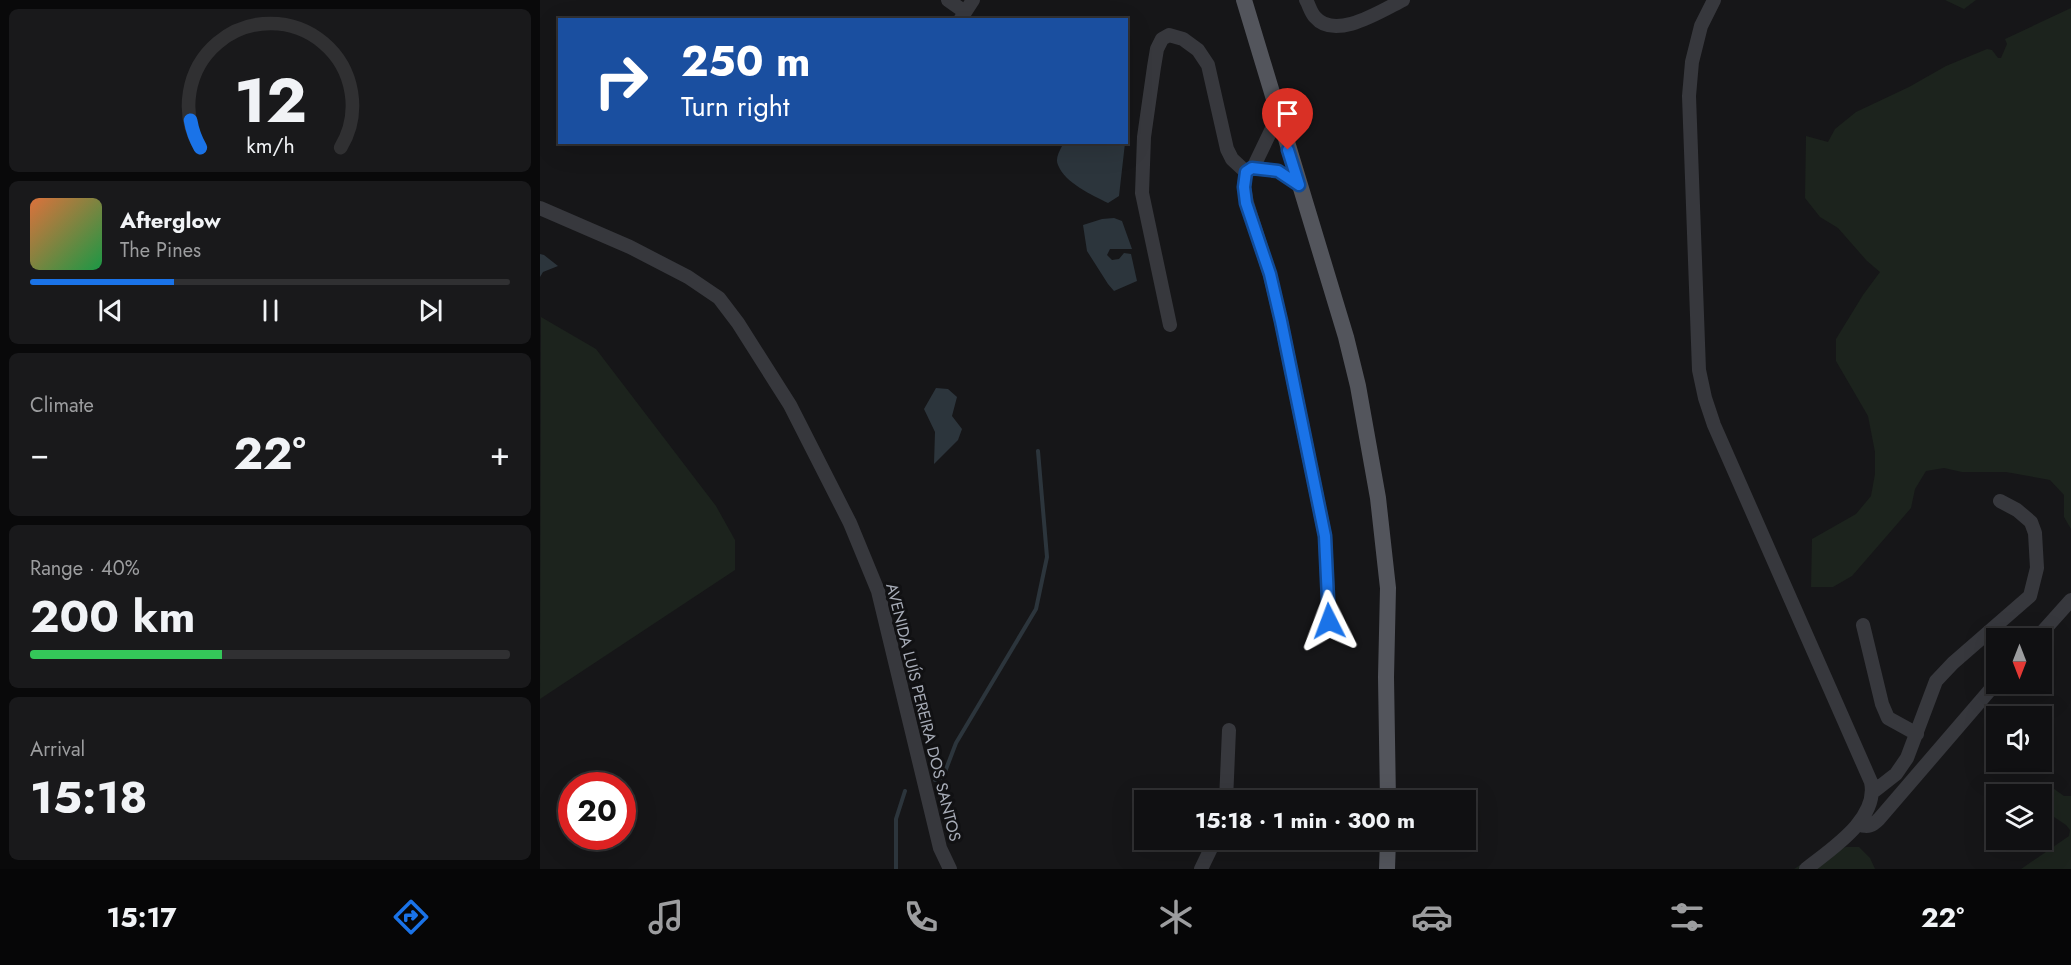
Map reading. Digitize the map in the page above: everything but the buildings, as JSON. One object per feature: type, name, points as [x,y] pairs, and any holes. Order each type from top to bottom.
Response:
[{"type":"main road","points":[[1244,0],[1346,337],[1358,386],[1378,498],[1388,588],[1386,677],[1388,790]]},
{"type":"main road","points":[[1387,869],[1388,850]]},
{"type":"street","points":[[948,0],[962,16],[973,0]]},
{"type":"street","points":[[1306,0],[1315,18],[1329,26],[1339,28],[1367,18],[1403,0]]},
{"type":"street","points":[[1714,0],[1701,26],[1692,62],[1689,96],[1699,370],[1714,425],[1871,782],[1873,792]]},
{"type":"street","points":[[1170,326],[1142,193],[1144,137],[1154,68],[1157,49],[1165,36],[1176,36],[1183,39],[1198,50],[1208,65],[1227,149],[1232,159],[1249,170],[1278,171],[1299,185]]},
{"type":"street","points":[[1278,116],[1249,170],[1244,187],[1246,203],[1270,274],[1281,321],[1325,536],[1329,621]]},
{"type":"street","name":"AVENIDA LUÍS PEREIRA DOS SANTOS","points":[[540,208],[630,247],[688,277],[718,298],[743,331],[790,405],[850,523],[878,591],[940,848],[950,869]]},
{"type":"street","points":[[1806,869],[1847,837],[1858,824],[1873,792],[1896,774],[1907,758],[1936,681],[1953,663],[2030,596],[2037,568],[2035,533],[2031,522],[2017,510],[2000,501]]},
{"type":"street","points":[[2046,628],[2071,600]]},
{"type":"street","points":[[1863,625],[1882,704],[1888,718],[1917,734]]},
{"type":"street","points":[[1858,824],[1869,827],[1879,819],[1987,694]]},
{"type":"street","points":[[1227,790],[1229,730]]},
{"type":"street","points":[[1201,869],[1210,850]]},
{"type":"shaded area","points":[[1945,0],[1976,0],[1964,9]]},
{"type":"shaded area","points":[[2071,8],[2071,529],[2064,517],[2064,495],[2050,480],[2006,472],[1962,472],[1944,468],[1926,471],[1915,489],[1911,508],[1852,576],[1833,587],[1811,587],[1812,539],[1856,514],[1871,496],[1875,474],[1875,452],[1868,416],[1836,361],[1836,339],[1880,272],[1867,261],[1838,228],[1820,217],[1805,198],[1806,136],[1828,142],[1835,129],[1856,112],[1909,87],[1946,66],[1987,49],[1992,50],[1998,58],[2001,58],[2007,44],[2005,39]]},
{"type":"shaded area","points":[[1125,144],[1119,196],[1108,203],[1080,188],[1067,177],[1057,163],[1062,146]]},
{"type":"shaded area","points":[[1114,218],[1122,221],[1132,249],[1110,249],[1107,255],[1112,260],[1119,259],[1124,253],[1131,254],[1137,281],[1114,291],[1087,251],[1083,225]]},
{"type":"shaded area","points":[[540,254],[558,266],[543,272],[540,277]]},
{"type":"shaded area","points":[[541,317],[596,349],[716,506],[735,540],[735,570],[540,699]]},
{"type":"shaded area","points":[[936,388],[948,389],[957,397],[952,416],[962,429],[958,440],[934,464],[935,432],[924,409]]},
{"type":"shaded area","points":[[2052,787],[2064,796],[2071,796],[2071,869],[2021,869],[2052,850],[2069,836],[2070,830],[2052,816]]},
{"type":"shaded area","points":[[1846,847],[1859,847],[1870,858],[1875,869],[1794,869],[1812,859]]},
{"type":"waterway","points":[[935,780],[943,777],[956,743],[1036,609],[1047,557],[1038,451]]},
{"type":"waterway","points":[[896,869],[896,819],[905,791]]},
{"type":"route","points":[[1288,150],[1299,185],[1278,171],[1252,168],[1246,172],[1244,187],[1246,203],[1270,274],[1281,321],[1325,536],[1329,621]]}]
